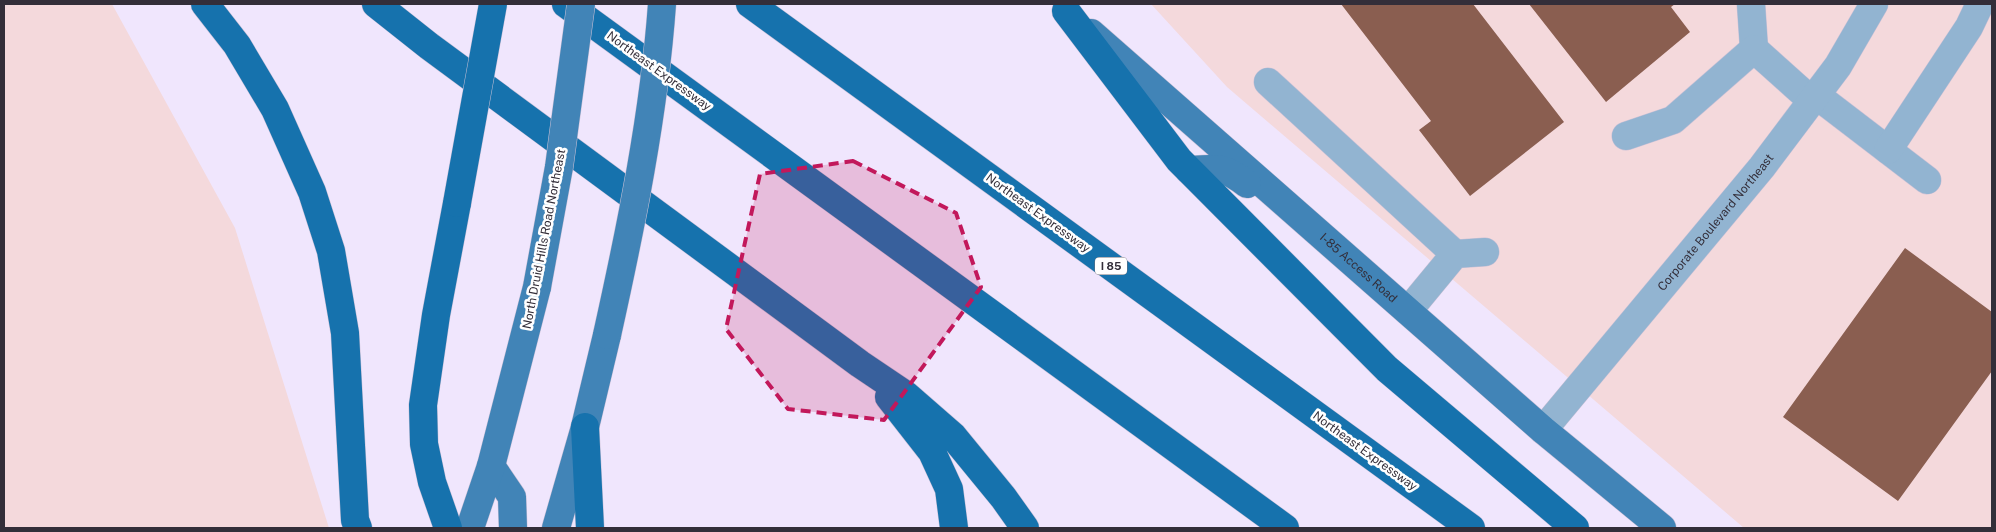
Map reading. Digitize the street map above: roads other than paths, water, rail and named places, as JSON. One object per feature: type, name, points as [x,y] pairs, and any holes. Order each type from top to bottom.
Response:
[{"type":"highway","points":[[205,4],[237,45],[274,109],[312,192],[331,252],[345,333],[358,528]]},
{"type":"highway","points":[[376,4],[429,46],[860,364],[906,395],[953,436],[1003,497],[1025,528]]},
{"type":"highway","points":[[448,528],[432,482],[424,444],[423,405],[436,315],[493,4]]},
{"type":"highway","name":"Northeast Expressway","points":[[566,4],[1285,528]]},
{"type":"highway","name":"Northeast Expressway","points":[[750,4],[1471,528]]},
{"type":"highway","points":[[1063,8],[1179,160],[1387,369],[1575,528]]},
{"type":"highway","points":[[860,364],[901,411],[932,452],[950,489],[954,528]]},
{"type":"highway","points":[[585,427],[590,528]]},
{"type":"main road","name":"North Druid Hills Road Northeast","points":[[470,528],[491,466],[537,286],[559,167],[581,4]]},
{"type":"main road","points":[[556,528],[585,427],[628,237],[658,49],[662,4]]},
{"type":"main road","name":"I-85 Access Road","points":[[1063,8],[1543,430],[1662,528]]},
{"type":"main road","points":[[1189,170],[1218,168],[1233,174],[1444,352],[1491,384]]},
{"type":"main road","points":[[491,466],[512,497],[513,528]]},
{"type":"street","points":[[1751,4],[1754,49],[1814,98],[1927,180]]},
{"type":"street","name":"Corporate Boulevard Northeast","points":[[1543,430],[1762,167],[1838,66],[1874,4]]},
{"type":"street","points":[[1888,150],[1969,27],[1980,4]]},
{"type":"street","points":[[1626,136],[1673,120],[1754,49]]},
{"type":"street","points":[[1268,82],[1455,254],[1485,252]]},
{"type":"street","points":[[1408,311],[1455,254]]}]
